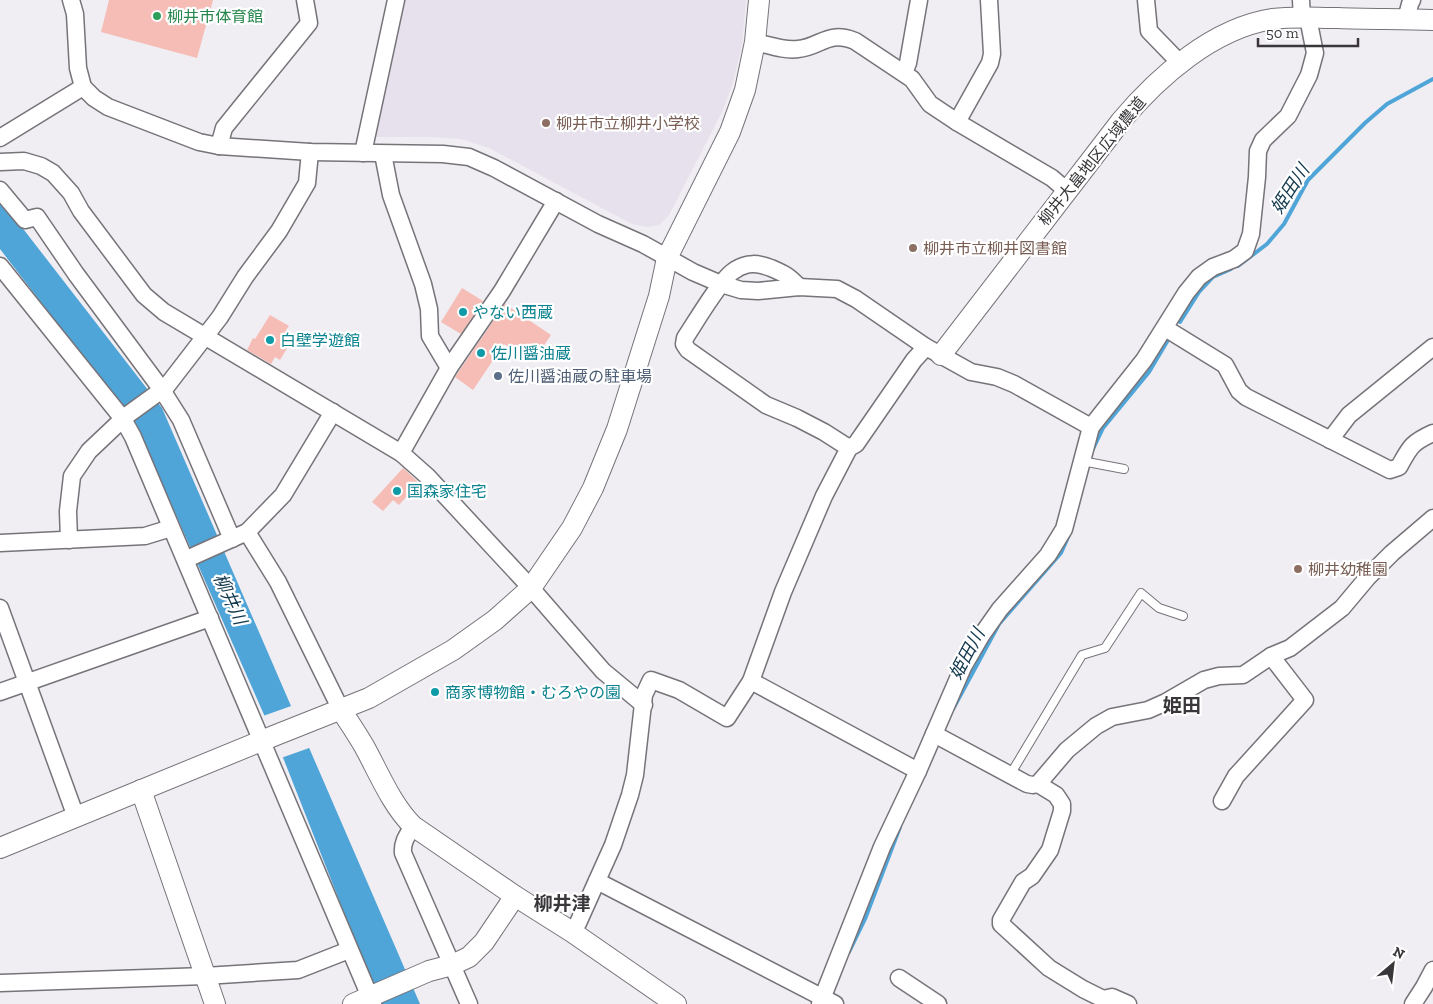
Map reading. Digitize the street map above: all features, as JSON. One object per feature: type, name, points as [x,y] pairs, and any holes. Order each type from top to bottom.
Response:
[{"type":"street","points":[[71,0],[75,14],[78,68],[83,87],[94,98],[108,107],[199,142],[219,146],[310,152],[443,154],[469,157],[494,168],[616,233],[643,244],[667,258],[721,284],[741,290],[758,291],[799,287],[837,289],[856,298],[934,351],[971,372],[997,377],[1014,384],[1091,427]]},
{"type":"street","points":[[219,146],[224,128],[309,23],[305,0]]},
{"type":"street","points":[[363,153],[396,0]]},
{"type":"street","points":[[0,848],[376,695],[453,650],[495,620],[531,588],[572,528],[593,488],[614,438],[628,400],[660,296],[667,258],[730,132],[746,90],[756,42],[759,0]]},
{"type":"street","points":[[904,72],[908,63],[919,0]]},
{"type":"street","points":[[957,122],[990,63],[992,54],[989,0]]},
{"type":"street","points":[[1146,0],[1149,31],[1180,63]]},
{"type":"street","points":[[1406,19],[1412,0]]},
{"type":"street","points":[[597,881],[826,1002],[882,847],[918,771],[963,667],[1000,609],[1048,555],[1064,529],[1091,427],[1144,360],[1186,293],[1199,277],[1213,267],[1234,259],[1245,251],[1251,234],[1258,151],[1263,140],[1288,116],[1309,75],[1315,54],[1303,12]]},
{"type":"street","name":"柳井大畠地区広域農道","points":[[934,351],[1067,191],[1139,100],[1180,63],[1228,33],[1249,25],[1303,12],[1433,20]]},
{"type":"street","points":[[756,42],[786,49],[800,49],[834,37],[855,41],[904,72],[912,79],[930,104],[1052,178],[1067,191]]},
{"type":"street","points":[[0,138],[83,87]]},
{"type":"street","points":[[69,540],[68,511],[72,476],[88,451],[125,417],[160,392],[220,317],[245,277],[279,231],[308,183],[310,152]]},
{"type":"street","points":[[383,154],[391,195],[423,284],[428,309],[430,336],[448,368]]},
{"type":"street","points":[[0,162],[24,161],[41,166],[53,173],[71,193],[81,211],[144,295],[164,312],[402,453],[427,476],[531,588],[603,671],[644,705]]},
{"type":"street","points":[[0,190],[25,220],[37,217],[181,420],[234,538],[278,582],[341,710],[363,744],[406,820],[676,1004]]},
{"type":"street","points":[[402,453],[448,368],[502,291],[556,202]]},
{"type":"street","points":[[799,287],[789,276],[759,263],[733,270],[721,284],[685,338],[684,344],[688,350],[766,405],[824,432],[849,448]]},
{"type":"street","points":[[0,266],[125,417],[171,528],[187,558],[210,618],[266,739],[369,999],[429,971],[452,965],[469,957],[484,942],[515,896]]},
{"type":"street","points":[[1165,328],[1224,365],[1239,391],[1246,397],[1390,470],[1399,467],[1411,445],[1433,433]]},
{"type":"street","points":[[1330,440],[1348,415],[1433,347]]},
{"type":"street","points":[[572,932],[613,845],[635,775],[644,694],[651,680],[679,690],[727,718],[751,680],[813,522],[849,448],[856,444],[914,360],[934,351]]},
{"type":"street","points":[[187,558],[234,538],[283,494],[333,412]]},
{"type":"street","points":[[1038,784],[1068,750],[1096,726],[1112,717],[1148,710],[1204,680],[1219,676],[1243,675],[1271,656],[1290,648],[1342,608],[1374,571],[1433,518]]},
{"type":"street","points":[[0,543],[145,536],[171,528]]},
{"type":"street","points":[[0,608],[26,684],[76,817]]},
{"type":"street","points":[[0,692],[210,618]]},
{"type":"street","points":[[1222,801],[1236,776],[1305,700],[1271,656]]},
{"type":"street","points":[[751,680],[918,771]]},
{"type":"street","points":[[934,734],[1027,784],[1038,784],[1056,795],[1062,804],[1062,811],[1050,850],[1032,876],[1023,882],[1001,920],[1001,924],[1034,956],[1056,972],[1103,999],[1112,997],[1128,1004]]},
{"type":"street","points":[[141,790],[215,1004]]},
{"type":"street","points":[[413,826],[404,840],[402,846],[403,853],[469,1004]]},
{"type":"street","points":[[0,983],[206,976],[298,970],[349,950]]},
{"type":"street","points":[[1413,1004],[1433,970]]},
{"type":"street","points":[[899,978],[938,1004]]},
{"type":"lane","points":[[1082,461],[1124,469]]},
{"type":"lane","points":[[1010,775],[1082,654],[1104,648],[1141,594],[1159,608],[1183,616]]},
{"type":"shaded area","name":"柳井市立柳井小学校","points":[[404,0],[746,0],[742,45],[733,83],[723,110],[669,215],[659,225],[647,227],[632,224],[489,148],[461,139],[372,137]]},
{"type":"water","name":"柳井川","points":[[0,199],[162,408],[420,1004],[380,1004],[284,760],[138,429],[0,249]]},
{"type":"pier","points":[[294,705],[312,747],[281,758],[263,716]]},
{"type":"building","name":"柳井市体育館","points":[[109,0],[213,0],[197,58],[101,32]]},
{"type":"building","name":"やない西蔵","points":[[462,288],[483,301],[461,334],[441,322]]},
{"type":"building","name":"佐川醤油蔵","points":[[505,304],[551,335],[532,363],[504,344],[473,390],[455,377]]},
{"type":"building","name":"白壁学遊館","points":[[270,315],[289,326],[282,341],[289,345],[280,360],[275,357],[271,364],[247,350],[253,338],[255,339]]},
{"type":"building","name":"国森家住宅","points":[[403,468],[419,483],[399,505],[393,500],[383,511],[372,502]]},
{"type":"waterway","name":"姫田川","points":[[1238,266],[1267,244],[1284,224],[1308,180],[1365,123],[1387,104],[1433,79]]},
{"type":"waterway","name":"姫田川","points":[[1180,322],[1199,292],[1213,277],[1231,269]]},
{"type":"waterway","name":"姫田川","points":[[1093,449],[1103,428],[1149,372],[1168,340]]},
{"type":"waterway","name":"姫田川","points":[[953,709],[999,624],[1061,553],[1069,535]]},
{"type":"waterway","name":"姫田川","points":[[849,952],[865,919],[900,827]]},
{"type":"place","name":"柳井市体育館","points":[[157,16]]},
{"type":"place","name":"柳井市立柳井小学校","points":[[546,123]]},
{"type":"place","name":"柳井市立柳井図書館","points":[[913,248]]},
{"type":"place","name":"やない西蔵","points":[[463,312]]},
{"type":"place","name":"白壁学遊館","points":[[270,340]]},
{"type":"place","name":"佐川醤油蔵","points":[[481,353]]},
{"type":"place","name":"佐川醤油蔵の駐車場","points":[[498,376]]},
{"type":"place","name":"国森家住宅","points":[[397,491]]},
{"type":"place","name":"柳井幼稚園","points":[[1298,569]]},
{"type":"place","name":"商家博物館・むろやの園","points":[[435,692]]},
{"type":"district","name":"姫田","points":[[1182,705]]},
{"type":"district","name":"柳井津","points":[[562,903]]}]
